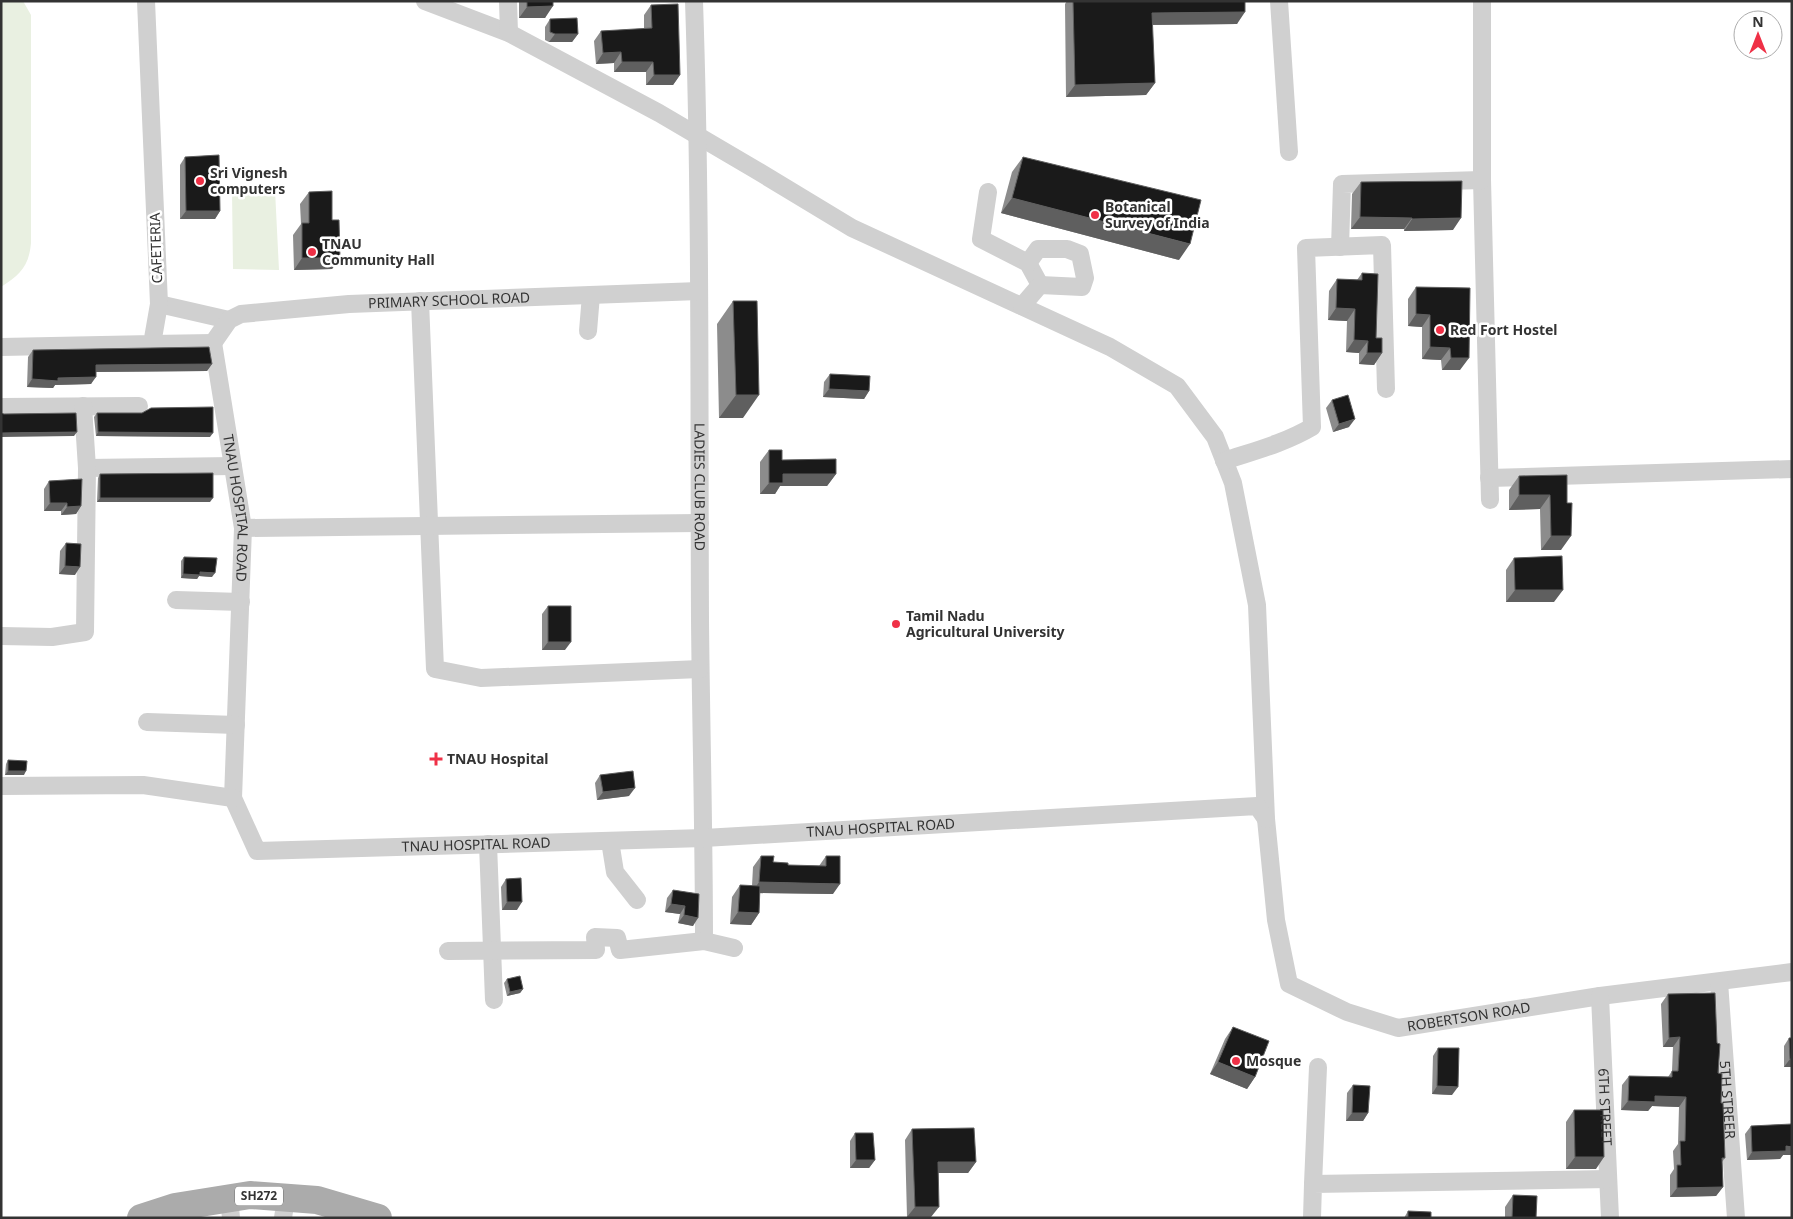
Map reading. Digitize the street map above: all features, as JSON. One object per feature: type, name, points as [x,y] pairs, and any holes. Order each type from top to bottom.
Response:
[{"type":"main road","name":"SH272","points":[[140,1218],[175,1206],[230,1208],[250,1195],[285,1208],[317,1200],[365,1216]]},
{"type":"street","name":"CAFETERIA","points":[[146,1],[159,304],[152,344]]},
{"type":"street","points":[[425,1],[509,34],[698,136],[852,228],[1110,347],[1177,386],[1215,437],[1233,483],[1257,605],[1266,819]]},
{"type":"street","points":[[508,1],[509,34]]},
{"type":"street","name":"LADIES CLUB ROAD","points":[[694,1],[698,136],[700,668],[704,838],[704,941]]},
{"type":"street","points":[[1279,1],[1289,152]]},
{"type":"street","points":[[1482,1],[1482,180],[1490,500]]},
{"type":"street","points":[[1340,247],[1342,184],[1482,180]]},
{"type":"street","points":[[988,192],[981,238],[1028,263],[1040,285]]},
{"type":"street","points":[[1224,461],[1298,436],[1312,427],[1306,248],[1382,245],[1386,390]]},
{"type":"street","points":[[1028,263],[1038,249],[1067,249],[1080,254],[1085,278],[1082,287],[1040,285]]},
{"type":"street","points":[[1022,306],[1040,285]]},
{"type":"street","name":"PRIMARY SCHOOL ROAD","points":[[229,320],[242,314],[349,304],[699,291]]},
{"type":"street","points":[[588,331],[591,295]]},
{"type":"street","points":[[420,302],[435,668],[481,678],[700,668]]},
{"type":"street","points":[[1,347],[213,343],[229,320],[159,304]]},
{"type":"street","name":"TNAU HOSPITAL ROAD","points":[[213,343],[243,528],[234,798],[257,851],[704,838],[1257,806],[1266,819]]},
{"type":"street","points":[[1,406],[139,406]]},
{"type":"street","points":[[1,636],[52,637],[85,632],[87,468],[83,406]]},
{"type":"street","points":[[87,468],[233,466]]},
{"type":"street","points":[[1490,478],[1792,469]]},
{"type":"street","points":[[243,528],[700,523]]},
{"type":"street","points":[[176,600],[241,602]]},
{"type":"street","points":[[146,722],[236,725]]},
{"type":"street","points":[[1,786],[142,784],[234,798]]},
{"type":"street","name":"ROBERTSON ROAD","points":[[1266,819],[1276,920],[1289,984],[1347,1012],[1398,1028],[1600,996],[1792,972]]},
{"type":"street","points":[[610,841],[615,872],[637,900]]},
{"type":"street","points":[[488,844],[494,1000]]},
{"type":"street","points":[[448,951],[596,950],[595,937],[617,938],[620,950],[704,941],[734,948]]},
{"type":"street","name":"5TH STREER","points":[[1719,982],[1736,1218]]},
{"type":"street","name":"6TH STREET","points":[[1600,996],[1610,1218]]},
{"type":"street","points":[[1312,1218],[1318,1067]]},
{"type":"street","points":[[1313,1184],[1608,1179]]},
{"type":"green space","points":[[1,1],[23,1],[31,15],[31,243],[26,264],[18,274],[1,287]]},
{"type":"green space","points":[[275,190],[279,270],[233,269],[232,191]]},
{"type":"building","points":[[527,1],[553,1],[553,6],[527,7]]},
{"type":"building","points":[[1073,1],[1245,1],[1245,12],[1152,13],[1155,83],[1075,85]]},
{"type":"building","points":[[678,4],[680,75],[654,75],[653,62],[622,62],[621,52],[603,53],[601,31],[652,28],[651,5]]},
{"type":"building","points":[[577,18],[578,34],[555,34],[550,32],[550,19]]},
{"type":"building","points":[[219,155],[220,211],[186,211],[185,157]]},
{"type":"building","points":[[1023,157],[1201,200],[1190,244],[1012,198]]},
{"type":"building","points":[[1462,181],[1461,218],[1360,217],[1361,182]]},
{"type":"building","name":"TNAU Community Hall","points":[[332,191],[332,220],[339,220],[340,258],[302,258],[302,223],[309,223],[309,192]]},
{"type":"building","points":[[1362,273],[1378,274],[1376,338],[1382,338],[1382,353],[1367,353],[1368,341],[1354,340],[1355,309],[1336,308],[1337,279],[1362,280]]},
{"type":"building","points":[[1416,287],[1470,288],[1469,358],[1451,358],[1450,348],[1430,347],[1430,315],[1416,314]]},
{"type":"building","points":[[733,301],[757,301],[759,395],[736,395]]},
{"type":"building","points":[[209,347],[212,364],[96,365],[96,377],[58,378],[58,381],[32,379],[33,350]]},
{"type":"building","points":[[830,374],[870,376],[869,391],[829,389]]},
{"type":"building","points":[[1348,395],[1355,419],[1339,424],[1332,400]]},
{"type":"building","points":[[213,407],[213,433],[98,432],[97,413],[142,413],[151,408]]},
{"type":"building","points":[[1,413],[76,413],[77,432],[1,433]]},
{"type":"building","points":[[769,450],[782,450],[782,460],[836,459],[836,474],[783,474],[783,483],[769,483]]},
{"type":"building","points":[[213,473],[213,498],[100,498],[100,474]]},
{"type":"building","points":[[1567,475],[1567,503],[1572,503],[1571,536],[1551,536],[1550,495],[1519,495],[1519,476]]},
{"type":"building","points":[[82,479],[81,506],[67,507],[67,503],[50,503],[49,481]]},
{"type":"building","points":[[66,543],[81,544],[80,567],[65,566]]},
{"type":"building","points":[[1562,556],[1563,590],[1515,590],[1514,558]]},
{"type":"building","points":[[184,557],[217,558],[215,573],[200,572],[200,575],[183,574]]},
{"type":"building","points":[[548,606],[571,606],[571,642],[548,642]]},
{"type":"building","points":[[8,760],[27,761],[26,771],[8,771]]},
{"type":"building","points":[[633,771],[635,788],[603,792],[600,775]]},
{"type":"building","points":[[761,856],[774,856],[773,862],[788,863],[788,865],[826,866],[826,856],[840,856],[840,884],[759,882]]},
{"type":"building","points":[[521,878],[522,902],[507,902],[506,879]]},
{"type":"building","points":[[740,885],[760,886],[759,913],[738,912]]},
{"type":"building","points":[[673,890],[699,894],[698,918],[684,915],[685,906],[671,904]]},
{"type":"building","points":[[520,976],[523,989],[510,992],[507,979]]},
{"type":"building","points":[[1715,993],[1717,1043],[1720,1044],[1718,1073],[1722,1074],[1721,1103],[1723,1103],[1725,1158],[1722,1158],[1723,1187],[1677,1188],[1677,1165],[1681,1165],[1680,1141],[1685,1141],[1686,1097],[1655,1096],[1655,1102],[1628,1101],[1629,1076],[1672,1077],[1672,1071],[1678,1071],[1680,1037],[1669,1038],[1668,994]]},
{"type":"building","points":[[1233,1027],[1269,1041],[1255,1077],[1218,1062]]},
{"type":"building","points":[[1789,1038],[1792,1038],[1792,1059],[1790,1059]]},
{"type":"building","points":[[1438,1048],[1459,1048],[1458,1087],[1437,1086]]},
{"type":"building","points":[[1353,1085],[1370,1086],[1368,1113],[1352,1113]]},
{"type":"building","points":[[1574,1110],[1603,1110],[1604,1157],[1575,1157]]},
{"type":"building","points":[[1792,1124],[1792,1147],[1786,1146],[1786,1151],[1752,1152],[1751,1126]]},
{"type":"building","points":[[974,1128],[976,1162],[938,1162],[939,1207],[915,1207],[912,1129]]},
{"type":"building","points":[[855,1133],[873,1133],[875,1160],[856,1160]]},
{"type":"building","points":[[1513,1195],[1537,1196],[1536,1218],[1512,1218]]},
{"type":"building","points":[[1408,1211],[1431,1212],[1431,1218],[1408,1218]]},
{"type":"place","name":"Sri Vignesh computers","points":[[200,181]]},
{"type":"place","name":"Botanical Survey of India","points":[[1095,215]]},
{"type":"place","name":"TNAU Community Hall","points":[[312,252]]},
{"type":"place","name":"Red Fort Hostel","points":[[1440,330]]},
{"type":"place","name":"Tamil Nadu Agricultural University","points":[[896,624]]},
{"type":"place","name":"TNAU Hospital","points":[[436,759]]},
{"type":"place","name":"Mosque","points":[[1236,1061]]}]
